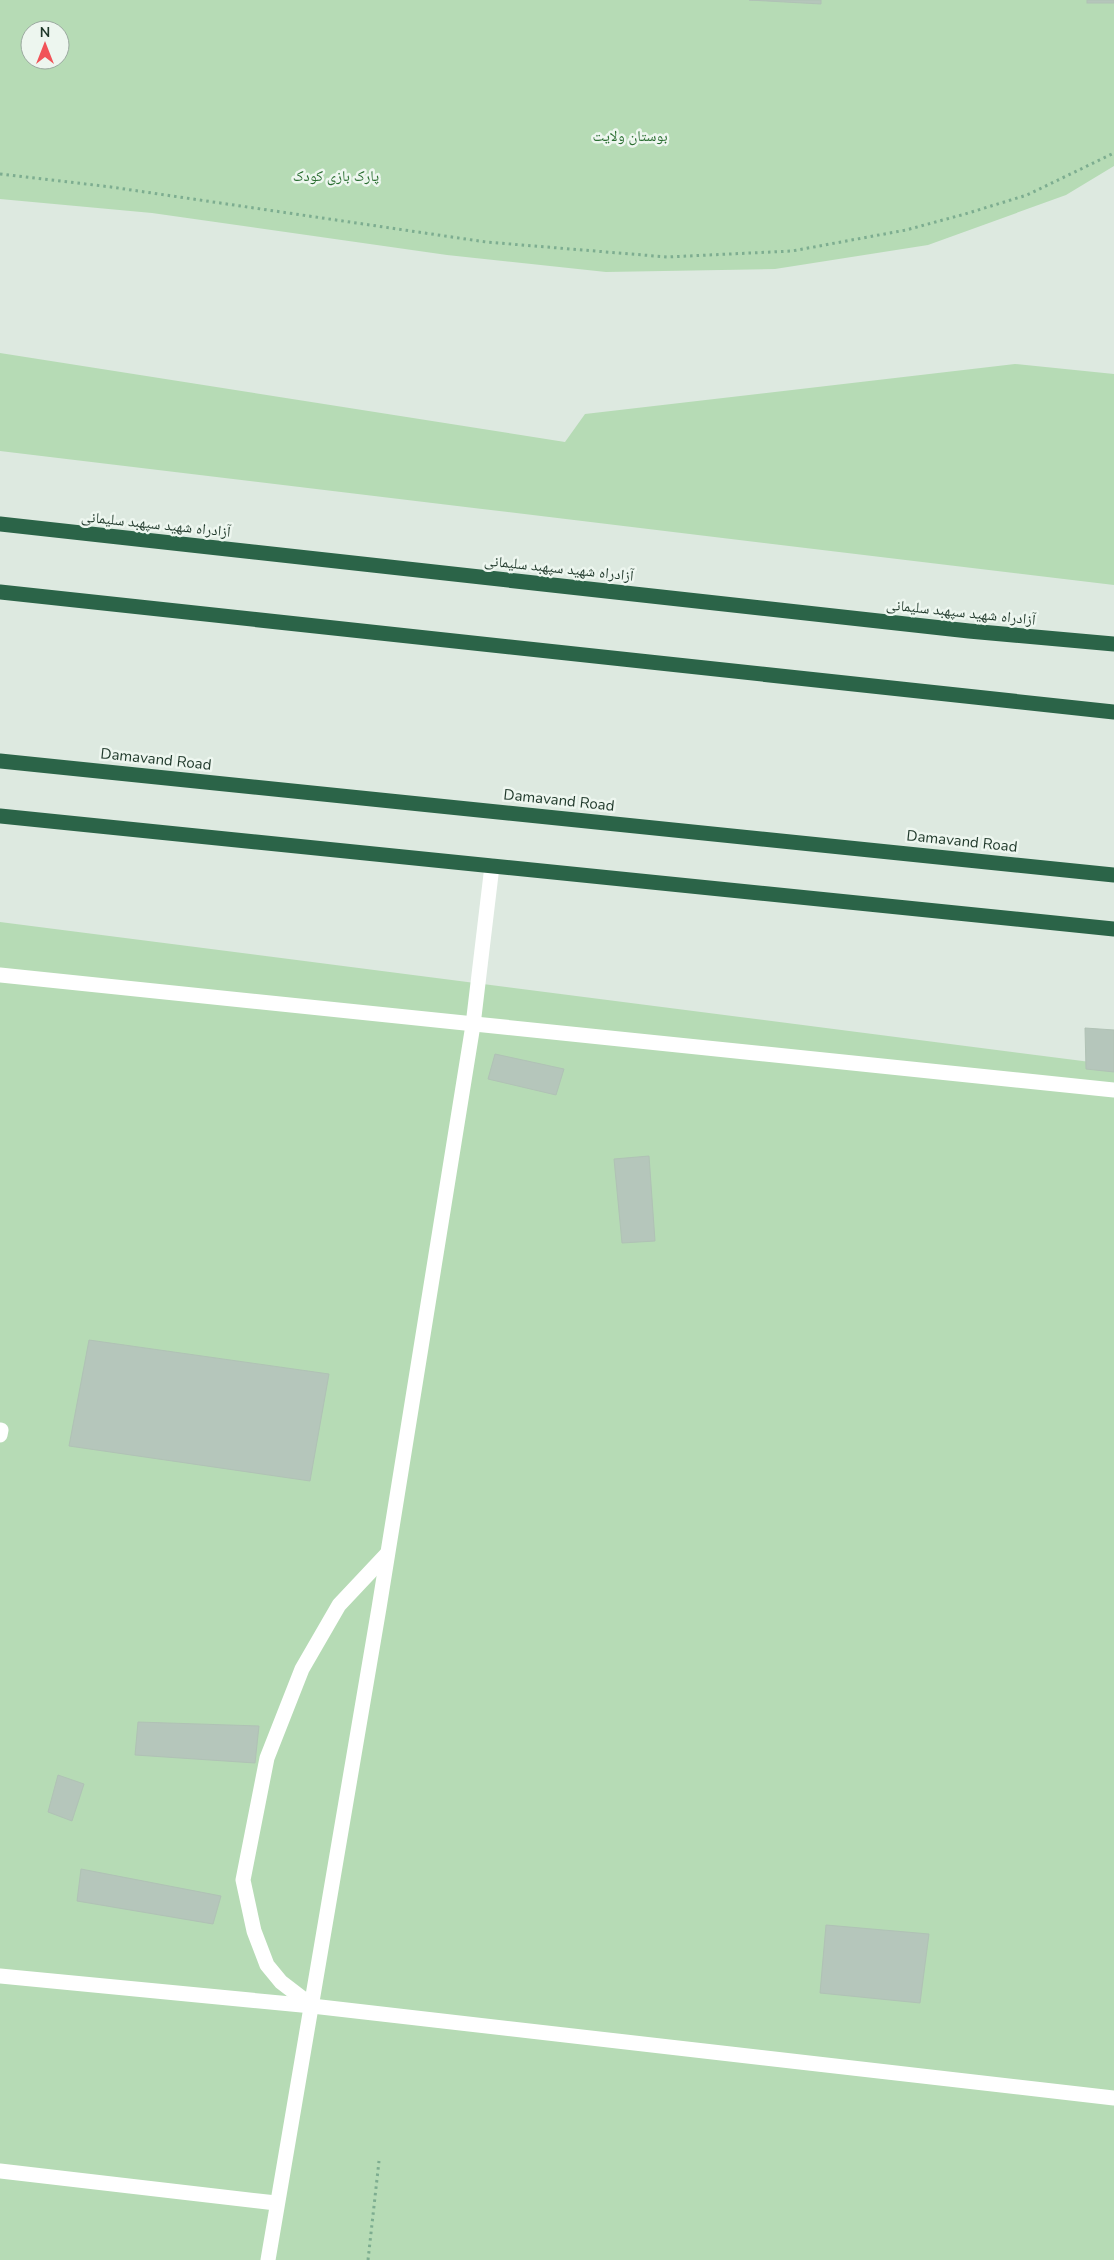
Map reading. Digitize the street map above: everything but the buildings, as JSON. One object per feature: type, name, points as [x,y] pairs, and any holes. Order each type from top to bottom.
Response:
[{"type":"highway","name":"آزادراه شهید سپهبد سلیمانی","points":[[0,524],[969,631],[1114,644]]},
{"type":"highway","points":[[0,592],[1114,712]]},
{"type":"highway","name":"Damavand Road","points":[[0,761],[1114,875]]},
{"type":"highway","points":[[0,816],[1114,929]]},
{"type":"street","points":[[268,2260],[276,2203],[312,2006],[473,1025],[492,866]]},
{"type":"street","points":[[0,974],[473,1025],[1114,1090]]},
{"type":"street","points":[[312,2006],[281,1982],[267,1965],[254,1931],[243,1880],[267,1758],[302,1669],[339,1605],[387,1554]]},
{"type":"street","points":[[0,1976],[312,2006],[1114,2098]]},
{"type":"street","points":[[0,2171],[276,2203]]},
{"type":"path","points":[[0,174],[120,189],[486,242],[667,257],[792,251],[906,230],[1027,195],[1114,153]]},
{"type":"path","points":[[368,2260],[379,2161]]},
{"type":"green space","name":"بوستان ولایت","points":[[0,0],[1114,0],[1114,166],[1066,195],[928,245],[775,269],[606,272],[447,255],[152,213],[0,199]]},
{"type":"green space","points":[[0,353],[565,442],[585,414],[1015,364],[1114,374],[1114,585],[0,451]]},
{"type":"green space","points":[[0,922],[1114,1065],[1114,2260],[0,2260]]},
{"type":"park label","name":"پارک بازی کودک","points":[[336,176]]}]
